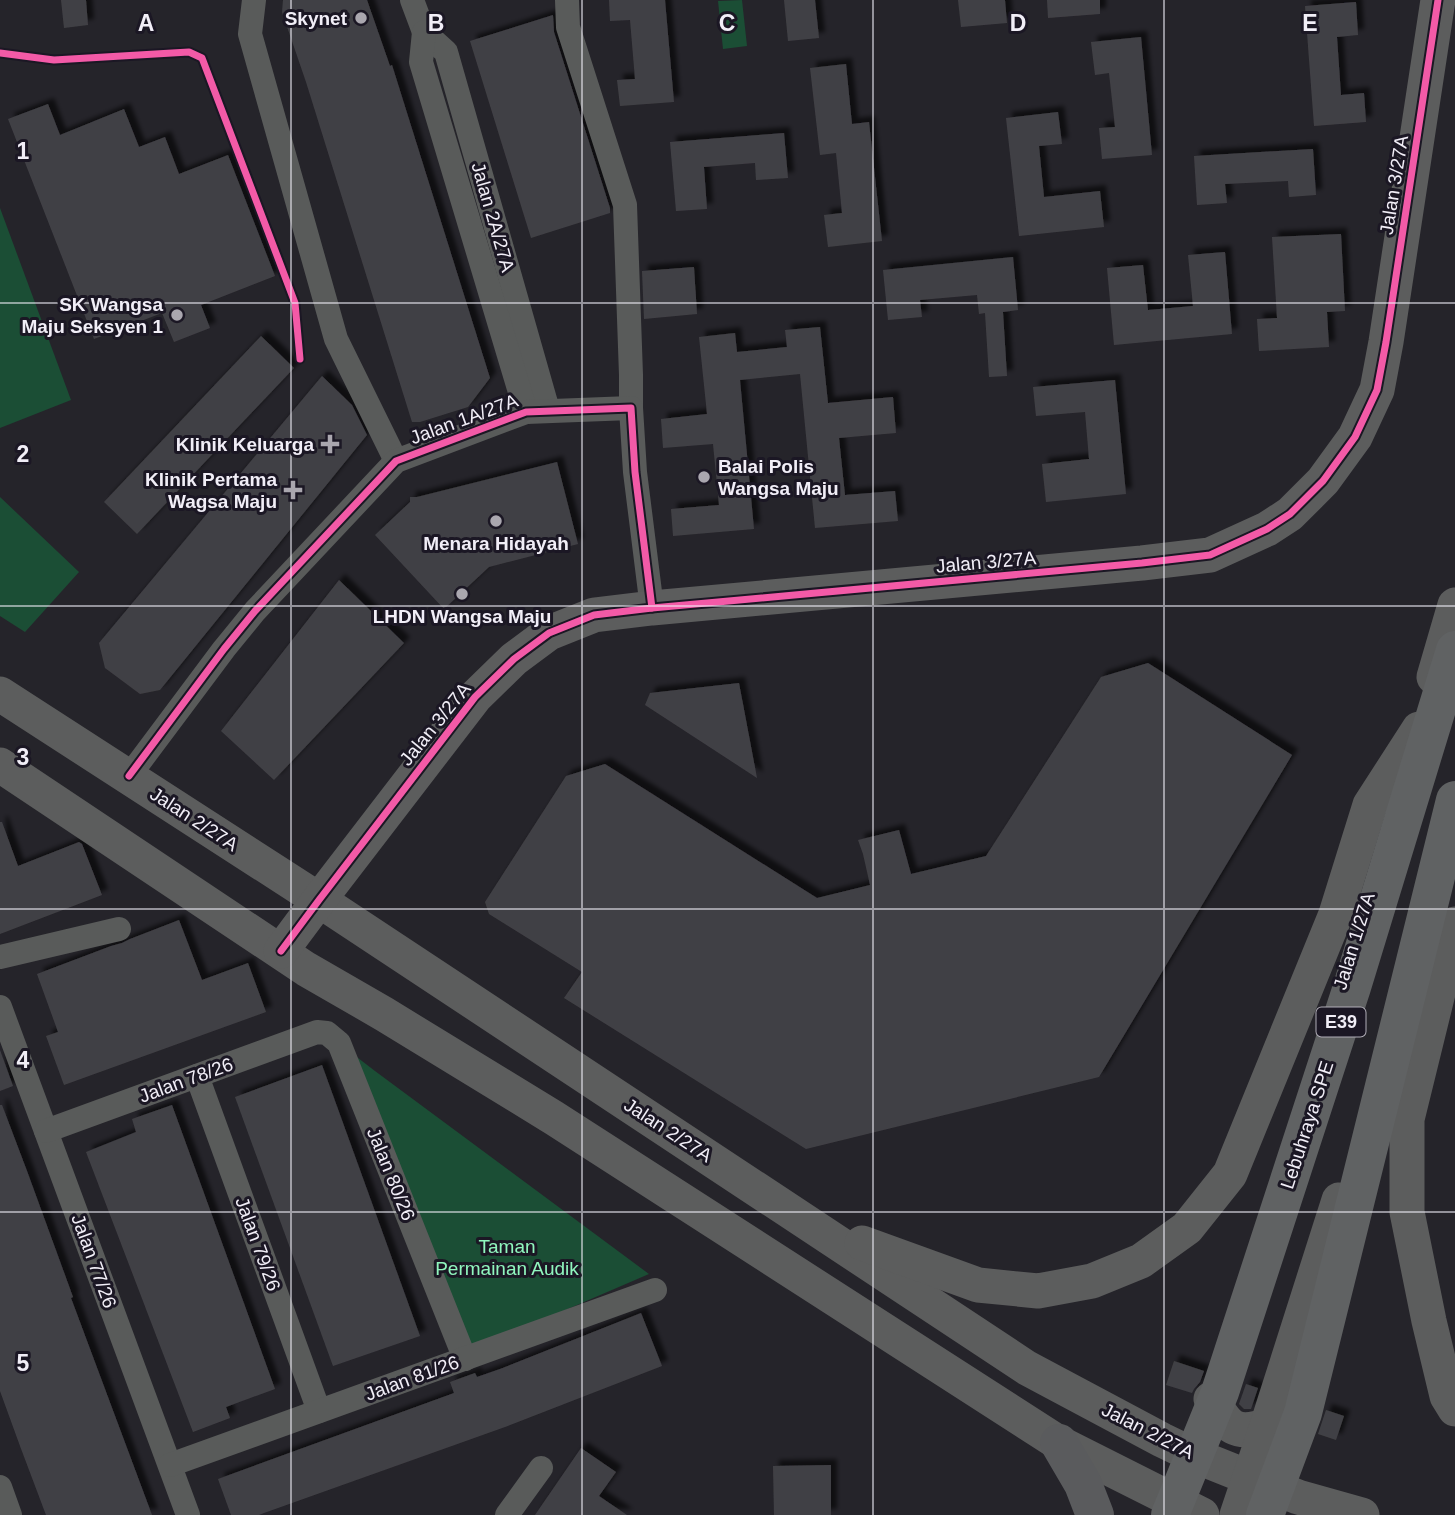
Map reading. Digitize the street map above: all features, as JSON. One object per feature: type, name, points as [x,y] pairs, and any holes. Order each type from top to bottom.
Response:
[{"type":"highway","name":"Lebuhraya SPE","points":[[1179,1512],[1352,987],[1455,650]]},
{"type":"highway","points":[[1265,1515],[1303,1413],[1455,800]]},
{"type":"main road","name":"Jalan 3/27A","points":[[286,945],[475,697],[514,659],[549,633],[594,615],[653,608],[1210,555],[1290,514],[1323,481],[1355,437],[1377,390],[1438,0]]},
{"type":"main road","name":"Jalan 1/27A","points":[[1179,1512],[1193,1455],[1419,729],[1455,605]]},
{"type":"main road","name":"Jalan 2/27A","points":[[0,694],[318,900],[1027,1368],[1193,1455],[1298,1497],[1362,1515]]},
{"type":"main road","points":[[819,1229],[978,1285],[1038,1291],[1092,1281],[1141,1261],[1187,1228],[1230,1174],[1336,914],[1370,805],[1419,729]]},
{"type":"main road","points":[[0,765],[286,945],[306,969],[554,1118],[1059,1443],[1179,1512]]},
{"type":"main road","points":[[1237,1515],[1268,1426],[1339,1199],[1455,862]]},
{"type":"main road","points":[[1455,924],[1407,1119],[1408,1212],[1444,1384],[1455,1409]]},
{"type":"main road","points":[[1211,1399],[1229,1424],[1237,1429],[1250,1430],[1268,1426]]},
{"type":"main road","points":[[1059,1443],[1083,1484],[1095,1515]]},
{"type":"street","points":[[254,0],[250,34],[336,339],[396,461]]},
{"type":"street","name":"Jalan 2A/27A","points":[[412,0],[424,32],[446,52],[537,411]]},
{"type":"street","points":[[567,0],[568,27],[625,205],[635,472],[653,608]]},
{"type":"street","name":"Jalan 1A/27A","points":[[128,776],[256,611],[396,461],[537,411],[631,408]]},
{"type":"street","points":[[0,957],[119,929]]},
{"type":"street","name":"Jalan 77/26","points":[[0,1007],[188,1515]]},
{"type":"street","name":"Jalan 78/26","points":[[46,1131],[317,1032],[327,1033]]},
{"type":"street","name":"Jalan 80/26","points":[[327,1033],[338,1043],[465,1359]]},
{"type":"street","name":"Jalan 79/26","points":[[197,1076],[319,1412]]},
{"type":"street","name":"Jalan 81/26","points":[[170,1465],[655,1290]]},
{"type":"street","points":[[507,1515],[541,1468]]},
{"type":"street","points":[[0,1487],[7,1514]]},
{"type":"green space","points":[[742,0],[747,46],[723,49],[718,1]]},
{"type":"green space","points":[[0,208],[71,400],[0,428]]},
{"type":"green space","points":[[0,497],[79,572],[25,632],[0,616]]},
{"type":"green space","name":"Taman Permainan Audik","points":[[349,1051],[375,1071],[649,1274],[468,1352]]},
{"type":"building","points":[[61,0],[86,0],[88,25],[64,28]]},
{"type":"building","points":[[283,0],[367,0],[390,66],[392,65],[490,378],[468,407],[412,422],[282,12]]},
{"type":"building","points":[[609,0],[665,0],[674,102],[620,106],[617,80],[635,79],[630,20],[610,21]]},
{"type":"building","points":[[784,0],[815,0],[819,38],[788,41]]},
{"type":"building","points":[[958,0],[1005,0],[1007,23],[961,27]]},
{"type":"building","points":[[1047,0],[1100,0],[1100,14],[1048,18]]},
{"type":"building","points":[[1356,2],[1358,35],[1337,37],[1341,95],[1364,93],[1366,122],[1314,126],[1305,6]]},
{"type":"building","points":[[553,15],[554,32],[610,213],[531,238],[470,41]]},
{"type":"building","points":[[1141,37],[1152,155],[1102,159],[1099,128],[1115,127],[1109,73],[1095,75],[1091,42]]},
{"type":"building","points":[[846,64],[852,124],[869,122],[882,241],[828,247],[824,215],[842,213],[836,153],[820,155],[810,68]]},
{"type":"building","points":[[48,104],[60,135],[124,109],[139,147],[165,137],[179,174],[228,155],[275,276],[201,305],[210,328],[174,342],[162,313],[94,339],[8,119]]},
{"type":"building","points":[[1058,112],[1062,144],[1039,146],[1044,197],[1100,191],[1104,227],[1019,236],[1006,118]]},
{"type":"building","points":[[784,133],[788,178],[756,180],[755,163],[704,167],[707,209],[676,211],[670,142]]},
{"type":"building","points":[[1313,149],[1316,195],[1289,197],[1288,181],[1225,184],[1227,203],[1197,205],[1194,156]]},
{"type":"building","points":[[1341,234],[1345,311],[1327,312],[1329,347],[1259,351],[1257,319],[1277,318],[1272,237]]},
{"type":"building","points":[[1225,252],[1232,334],[1114,345],[1107,268],[1143,265],[1148,310],[1193,306],[1188,255]]},
{"type":"building","points":[[1013,257],[1018,310],[1003,312],[1007,376],[989,377],[985,313],[979,314],[977,295],[920,300],[922,317],[888,320],[883,270]]},
{"type":"building","points":[[694,267],[697,314],[644,319],[642,271]]},
{"type":"building","points":[[820,327],[828,403],[893,397],[896,433],[839,438],[845,495],[895,491],[898,521],[815,528],[800,374],[740,380],[754,529],[673,536],[671,509],[719,505],[713,444],[663,448],[661,419],[707,414],[699,337],[735,333],[737,352],[787,347],[785,330]]},
{"type":"building","points":[[261,336],[294,368],[137,534],[104,502]]},
{"type":"building","points":[[322,376],[352,405],[367,435],[160,690],[140,694],[105,668],[99,643]]},
{"type":"building","points":[[1115,380],[1126,494],[1046,502],[1042,464],[1089,459],[1085,412],[1036,416],[1033,387]]},
{"type":"building","name":"Menara Hidayah","points":[[557,462],[578,544],[489,567],[444,609],[375,535],[410,502],[410,497]]},
{"type":"building","points":[[339,580],[404,643],[274,780],[221,731]]},
{"type":"building","points":[[1148,663],[1292,755],[1099,1077],[806,1149],[564,998],[582,972],[489,914],[485,902],[566,776],[605,764],[817,898],[870,885],[858,840],[899,830],[911,874],[986,856],[1101,677]]},
{"type":"building","points":[[739,683],[757,778],[645,705],[650,693]]},
{"type":"building","points":[[0,822],[18,866],[79,842],[82,844],[102,895],[0,934]]},
{"type":"building","points":[[179,920],[202,980],[248,963],[266,1012],[64,1085],[46,1036],[58,1032],[37,974]]},
{"type":"building","points":[[0,1050],[13,1086],[0,1091]]},
{"type":"building","points":[[322,1065],[420,1336],[333,1366],[235,1097]]},
{"type":"building","points":[[0,1105],[27,1171],[152,1515],[46,1515],[20,1446],[0,1391]]},
{"type":"building","points":[[172,1105],[275,1389],[226,1407],[230,1418],[193,1432],[86,1152],[136,1132],[132,1119]]},
{"type":"building","points":[[641,1313],[662,1366],[505,1427],[259,1515],[231,1515],[218,1479],[454,1393],[450,1382],[475,1373],[477,1377],[500,1369]]},
{"type":"building","points":[[1174,1361],[1204,1371],[1192,1393],[1166,1385]]},
{"type":"building","points":[[1246,1384],[1258,1388],[1251,1409],[1244,1409],[1239,1404]]},
{"type":"building","points":[[1326,1410],[1344,1416],[1336,1440],[1318,1434]]},
{"type":"building","points":[[581,1448],[616,1472],[599,1496],[627,1515],[535,1515]]},
{"type":"building","points":[[831,1465],[831,1515],[774,1515],[773,1466]]},
{"type":"cycle path","points":[[281,951],[475,697],[514,659],[549,633],[594,615],[652,608],[1210,555],[1267,529],[1290,514],[1323,481],[1355,437],[1377,390],[1438,0]]},
{"type":"cycle path","points":[[0,53],[54,60],[189,52],[202,58],[295,303],[300,359]]},
{"type":"cycle path","points":[[129,776],[255,611],[396,461],[526,412],[631,408],[635,472],[652,608]]},
{"type":"place","name":"Skynet","points":[[361,18]]},
{"type":"place","name":"SK Wangsa Maju Seksyen 1","points":[[177,315]]},
{"type":"place","name":"Klinik Keluarga","points":[[330,444]]},
{"type":"place","name":"Balai Polis Wangsa Maju","points":[[704,477]]},
{"type":"place","name":"Klinik Pertama Wagsa Maju","points":[[293,490]]},
{"type":"place","name":"Menara Hidayah","points":[[496,521]]},
{"type":"place","name":"LHDN Wangsa Maju","points":[[462,594]]}]
